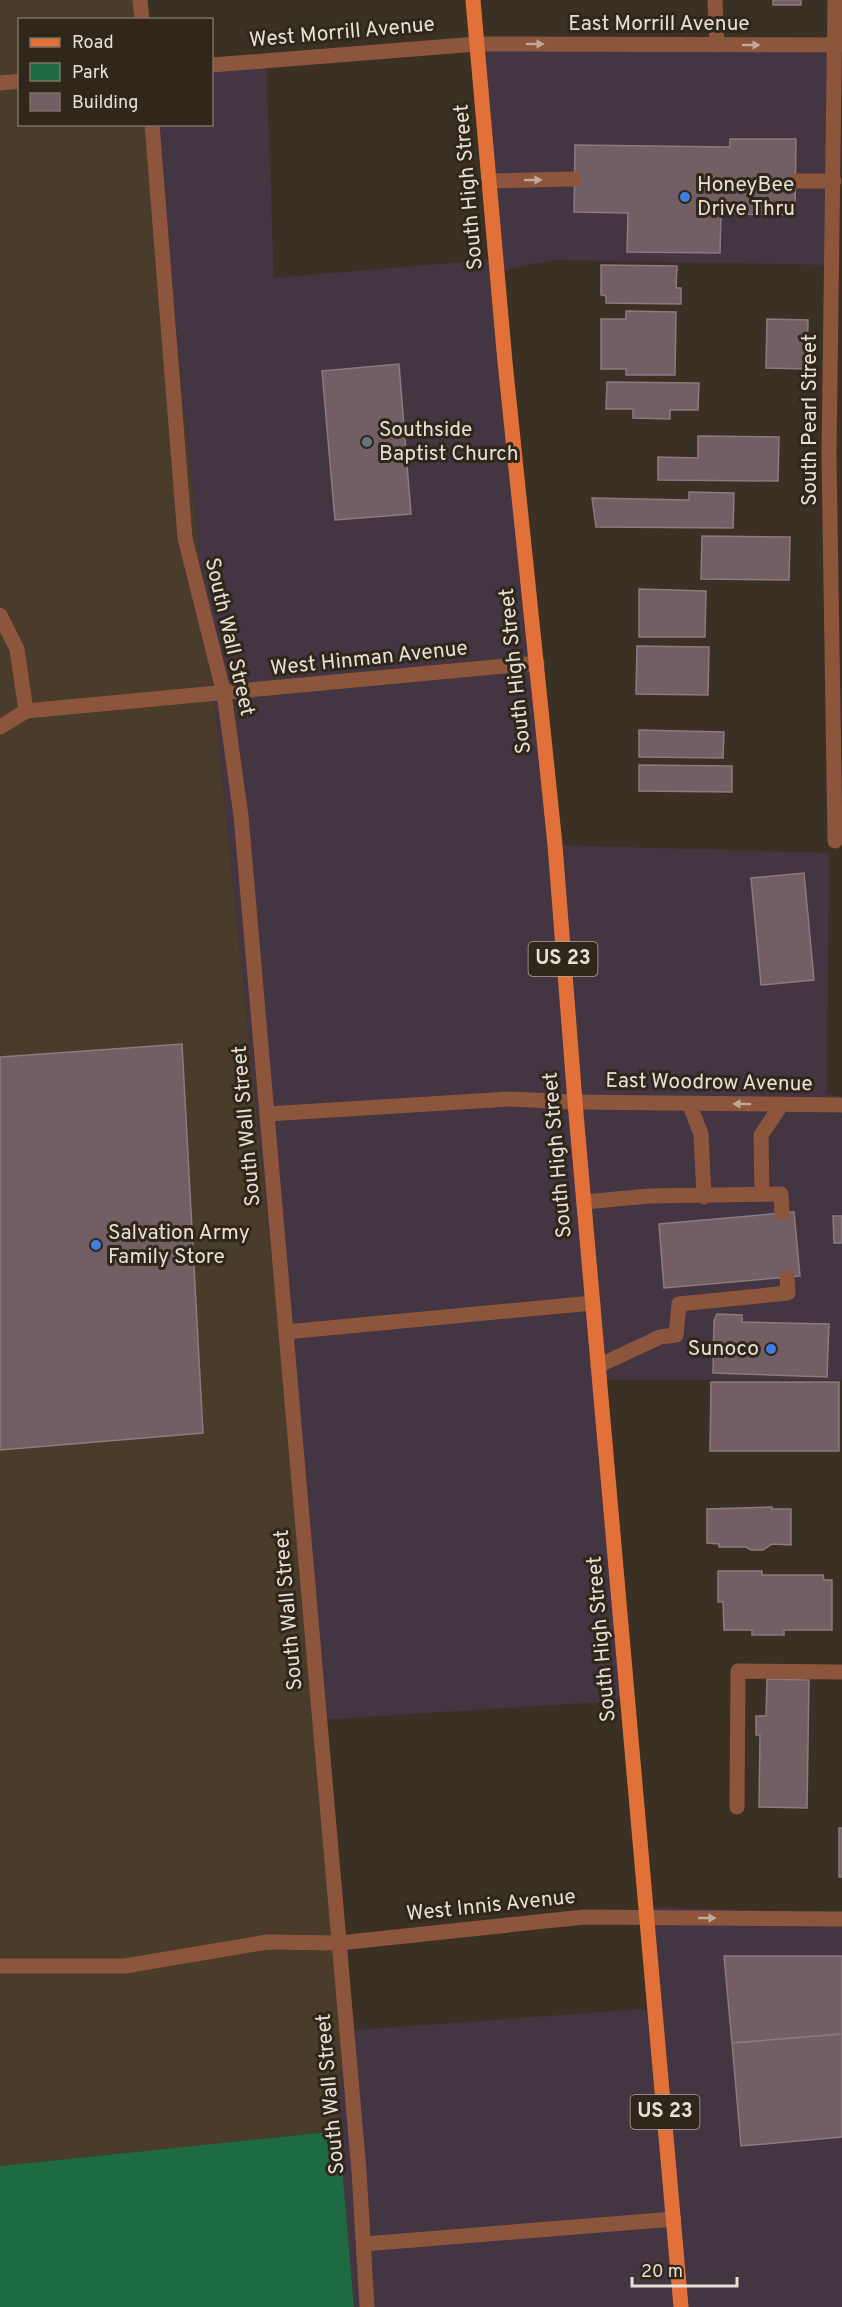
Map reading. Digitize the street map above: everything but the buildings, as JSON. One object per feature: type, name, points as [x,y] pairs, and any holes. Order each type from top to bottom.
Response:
[{"type":"main road","name":"South High Street","points":[[473,0],[491,181],[505,362],[555,845],[575,1102],[681,2307]]},
{"type":"street","points":[[140,0],[142,18]]},
{"type":"street","points":[[715,0],[717,45]]},
{"type":"street","name":"South Pearl Street","points":[[835,0],[838,45],[829,455],[835,841]]},
{"type":"street","name":"East Morrill Avenue","points":[[477,44],[838,45]]},
{"type":"street","name":"West Morrill Avenue","points":[[213,65],[477,44]]},
{"type":"street","points":[[0,83],[18,81]]},
{"type":"street","name":"South Wall Street","points":[[152,126],[185,538],[224,694],[241,816],[339,1944],[364,2244],[367,2307]]},
{"type":"street","points":[[491,181],[574,179]]},
{"type":"street","points":[[796,181],[834,181]]},
{"type":"street","points":[[0,615],[18,650],[26,711],[0,727]]},
{"type":"street","name":"West Hinman Avenue","points":[[26,711],[537,663]]},
{"type":"street","name":"East Woodrow Avenue","points":[[267,1114],[510,1099],[575,1102],[842,1105]]},
{"type":"street","points":[[689,1104],[701,1134],[704,1197]]},
{"type":"street","points":[[762,1194],[761,1135],[782,1104]]},
{"type":"street","points":[[584,1202],[649,1196],[704,1197],[781,1194],[782,1213]]},
{"type":"street","points":[[598,1366],[660,1337],[676,1335],[679,1304],[788,1293],[787,1277]]},
{"type":"street","points":[[286,1332],[593,1303]]},
{"type":"street","points":[[737,1807],[738,1671],[842,1672]]},
{"type":"street","name":"West Innis Avenue","points":[[0,1965],[125,1966],[267,1942],[339,1944],[585,1917],[842,1919]]},
{"type":"street","points":[[364,2244],[674,2219]]},
{"type":"shaded area","points":[[0,0],[143,0],[145,18],[18,18],[18,126],[155,126],[319,1720],[342,2031],[339,2131],[0,2166]]},
{"type":"shaded area","points":[[476,48],[834,51],[830,265],[553,260],[499,271],[555,845],[829,853],[827,1094],[842,1097],[842,1380],[606,1380],[633,1700],[319,1720],[155,126],[213,126],[213,62],[266,56],[274,278],[498,259]]},
{"type":"shaded area","points":[[646,1907],[842,1913],[842,2307],[354,2307],[339,2131],[342,2031],[656,2008]]},
{"type":"green space","points":[[339,2131],[354,2307],[0,2307],[0,2166]]},
{"type":"place","name":"HoneyBee Drive Thru","points":[[685,197]]},
{"type":"place","name":"Southside Baptist Church","points":[[367,442]]},
{"type":"place","name":"Salvation Army Family Store","points":[[96,1245]]},
{"type":"place","name":"Sunoco","points":[[771,1349]]}]
